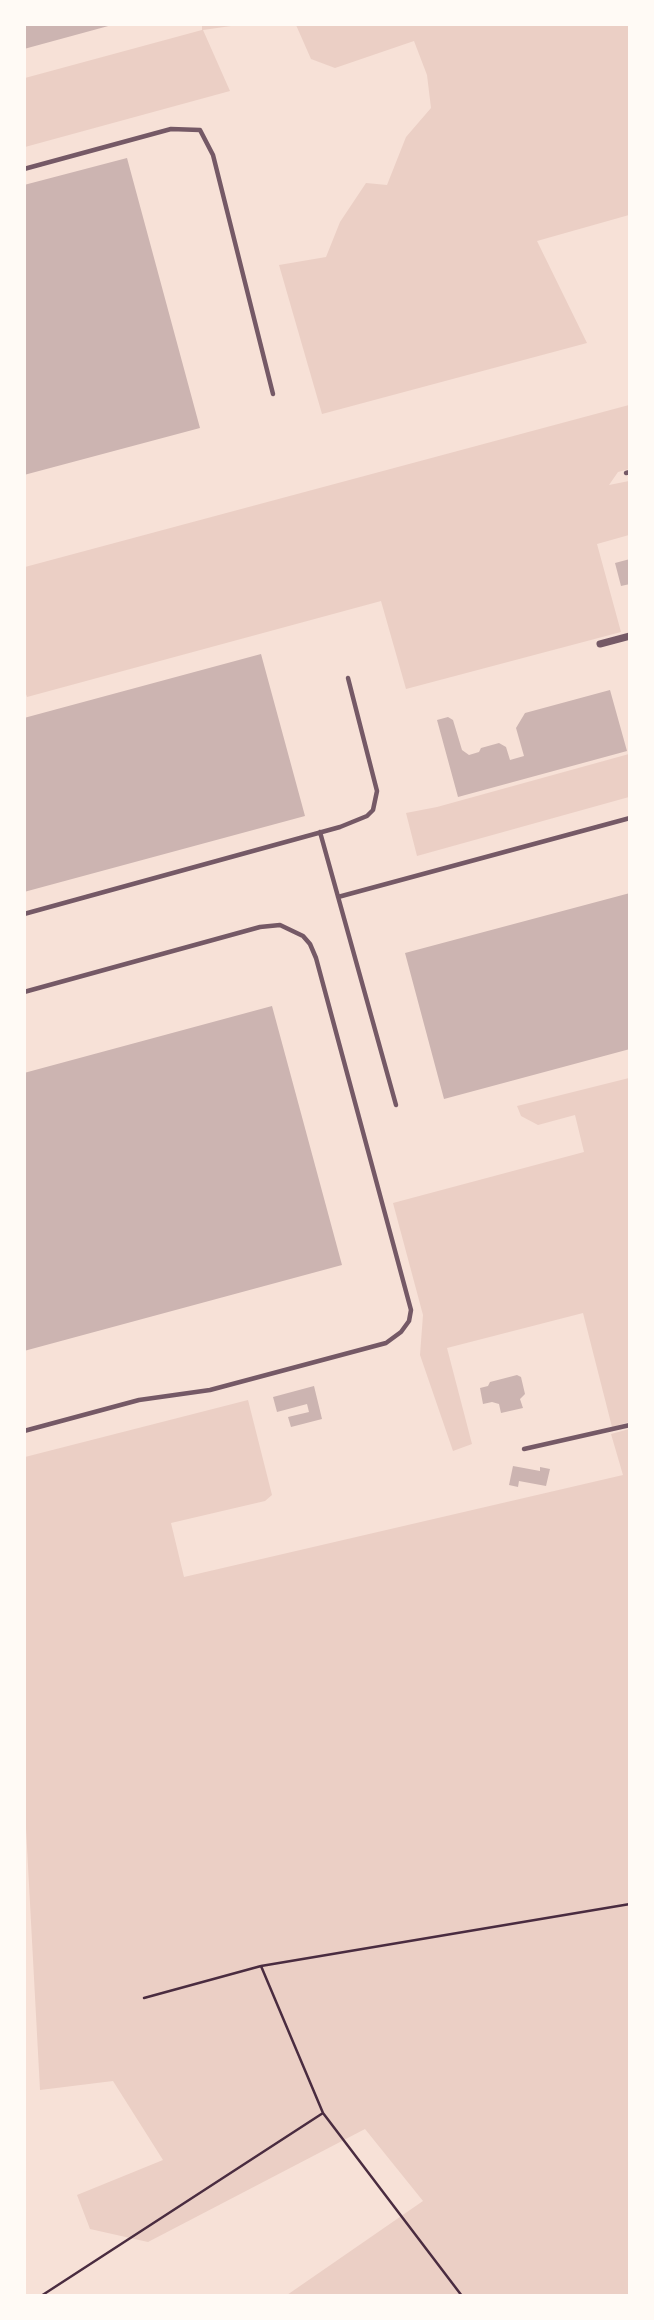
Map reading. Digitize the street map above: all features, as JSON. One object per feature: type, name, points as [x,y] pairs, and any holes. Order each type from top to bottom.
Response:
[{"type":"street","points":[[600,645],[629,636]]},
{"type":"lane","points":[[24,169],[172,129],[200,130],[213,155],[272,394]]},
{"type":"lane","points":[[24,914],[320,832],[367,816],[373,810],[376,799],[376,783],[348,678]]},
{"type":"lane","points":[[338,897],[629,818]]},
{"type":"lane","points":[[320,832],[396,1105]]},
{"type":"lane","points":[[24,992],[260,927],[280,925],[303,936],[316,958],[411,1310],[409,1321],[401,1332],[386,1343],[210,1390],[139,1400],[24,1431]]},
{"type":"lane","points":[[524,1449],[629,1425]]},
{"type":"path","points":[[144,1998],[261,1966],[629,1904]]},
{"type":"path","points":[[261,1966],[323,2113],[461,2295]]},
{"type":"path","points":[[41,2295],[323,2113]]},
{"type":"shaded area","points":[[202,25],[238,25],[203,30],[230,91],[25,147],[25,78],[202,30]]},
{"type":"shaded area","points":[[296,25],[629,25],[629,215],[537,241],[587,343],[322,414],[279,265],[326,257],[340,222],[366,183],[387,185],[406,137],[431,108],[427,75],[414,41],[335,68],[311,59]]},
{"type":"shaded area","points":[[629,405],[629,469],[618,472],[609,485],[629,481],[629,535],[597,544],[621,632],[406,689],[381,601],[27,697],[24,689],[25,567]]},
{"type":"shaded area","points":[[629,754],[629,797],[417,856],[406,813],[437,807]]},
{"type":"shaded area","points":[[629,1078],[629,1422],[612,1427],[583,1313],[447,1348],[472,1444],[453,1451],[420,1355],[423,1315],[393,1203],[584,1152],[575,1115],[538,1125],[521,1116],[517,1106]]},
{"type":"shaded area","points":[[248,1400],[272,1495],[265,1501],[171,1523],[184,1577],[623,1475],[611,1434],[629,1429],[629,2295],[287,2295],[423,2201],[365,2129],[148,2242],[90,2229],[77,2195],[163,2160],[113,2081],[40,2090],[25,1810],[25,1457]]},
{"type":"building","points":[[24,24],[112,24],[112,25],[24,49]]},
{"type":"building","points":[[127,158],[200,428],[24,475],[24,185]]},
{"type":"building","points":[[630,559],[630,584],[621,586],[615,563]]},
{"type":"building","points":[[261,654],[305,816],[24,892],[24,718]]},
{"type":"building","points":[[610,690],[627,751],[458,797],[437,720],[448,717],[453,720],[462,750],[469,755],[499,743],[506,747],[510,760],[524,756],[516,728],[525,713]]},
{"type":"building","points":[[630,893],[630,1049],[444,1099],[405,953]]},
{"type":"building","points":[[272,1006],[342,1265],[24,1351],[24,1073]]},
{"type":"building","points":[[517,1375],[521,1377],[525,1394],[520,1399],[523,1408],[501,1413],[499,1404],[483,1404],[480,1388],[488,1386],[490,1382]]},
{"type":"building","points":[[314,1386],[322,1419],[291,1427],[288,1417],[309,1412],[307,1404],[277,1412],[273,1397]]},
{"type":"building","points":[[513,1466],[540,1471],[540,1467],[550,1469],[546,1486],[519,1481],[518,1487],[509,1485]]}]
